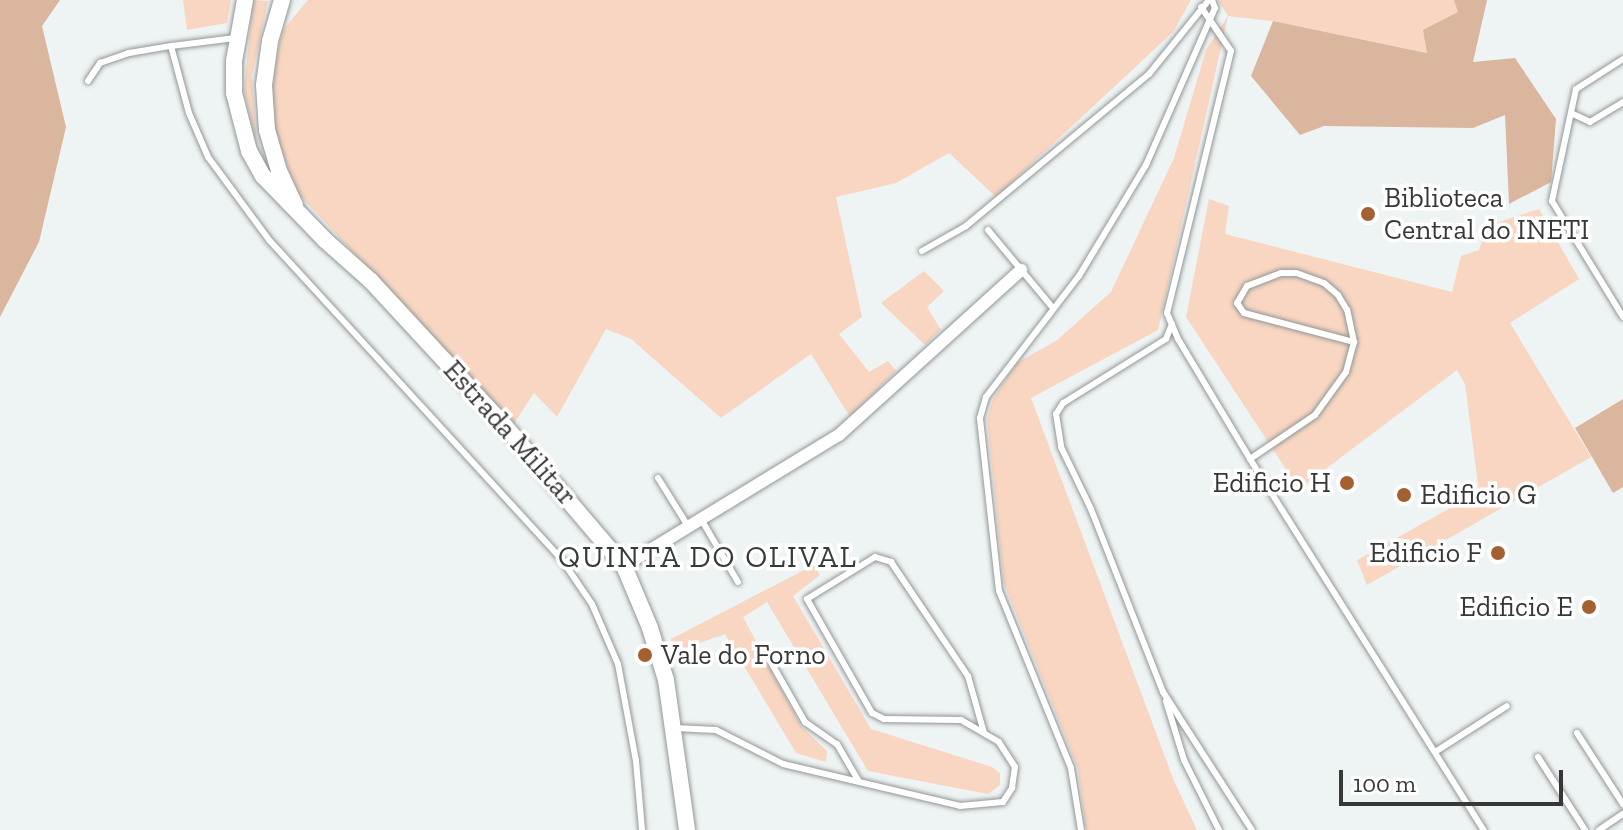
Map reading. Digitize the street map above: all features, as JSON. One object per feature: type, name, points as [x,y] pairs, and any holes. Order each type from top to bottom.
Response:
[{"type":"street","name":"Estrada Militar","points":[[245,0],[238,37],[234,93],[249,151],[263,176],[371,281],[494,414],[624,566],[658,651],[675,728],[687,830]]},
{"type":"street","name":"Estrada Militar","points":[[282,0],[266,64],[267,130],[279,171],[299,214]]},
{"type":"street","points":[[624,566],[839,435],[1021,270]]},
{"type":"lane","points":[[922,251],[966,226],[1149,74],[1201,7],[1210,0],[1215,8],[1210,22],[1146,165],[1079,276],[986,397],[979,437],[999,591],[1071,768],[1081,830]]},
{"type":"lane","points":[[1201,7],[1231,51],[1167,313],[1250,459],[1484,830]]},
{"type":"lane","points":[[88,81],[100,63],[129,53],[238,37]]},
{"type":"lane","points":[[171,46],[189,113],[208,157],[270,241],[560,557],[592,604],[618,664],[636,761],[642,830]]},
{"type":"lane","points":[[1623,59],[1576,89],[1552,201],[1623,317]]},
{"type":"lane","points":[[1573,114],[1590,122],[1623,102]]},
{"type":"lane","points":[[988,230],[1053,308]]},
{"type":"lane","points":[[1250,459],[1315,415],[1346,372],[1354,342],[1353,325],[1338,295],[1310,276],[1296,273],[1264,277],[1247,286],[1237,303],[1244,313],[1354,342]]},
{"type":"lane","points":[[1172,324],[1166,339],[1063,403],[1056,414],[1061,447],[1091,509],[1163,692],[1184,760],[1219,830]]},
{"type":"lane","points":[[658,478],[688,526]]},
{"type":"lane","points":[[701,519],[738,582]]},
{"type":"lane","points":[[675,728],[716,730],[783,764],[960,806],[1003,802],[1012,788],[1015,767],[999,742],[961,720],[884,719],[872,713],[807,599],[875,557],[891,562],[968,676],[984,733]]},
{"type":"lane","points":[[772,664],[805,722],[837,744],[858,780]]},
{"type":"lane","points":[[1163,692],[1252,830]]},
{"type":"lane","points":[[1435,752],[1507,706]]},
{"type":"lane","points":[[1577,733],[1623,804]]},
{"type":"lane","points":[[1538,757],[1585,830]]},
{"type":"lane","points":[[1599,830],[1623,814]]},
{"type":"shaded area","points":[[0,0],[60,0],[42,26],[66,127],[39,242],[0,317]]},
{"type":"shaded area","points":[[183,0],[231,0],[227,23],[187,30]]},
{"type":"shaded area","points":[[253,0],[268,1],[252,76],[257,148],[244,90]]},
{"type":"shaded area","points":[[308,0],[1191,0],[1173,32],[996,197],[949,153],[896,183],[836,197],[862,317],[839,334],[869,372],[888,361],[896,371],[850,417],[811,354],[721,418],[631,339],[606,329],[557,417],[534,393],[513,425],[298,193],[272,128],[270,96],[282,31]]},
{"type":"shaded area","points":[[1218,0],[1487,0],[1472,62],[1273,21],[1228,16]]},
{"type":"shaded area","points":[[1454,0],[1487,0],[1473,62],[1515,58],[1556,119],[1551,182],[1509,204],[1505,115],[1473,128],[1324,126],[1300,135],[1251,76],[1273,21],[1427,53],[1423,30],[1458,12]]},
{"type":"shaded area","points":[[1228,16],[1158,330],[1031,398],[1174,781],[1197,830],[1086,830],[1078,769],[1004,584],[987,419],[993,399],[1018,362],[1056,341],[1111,292],[1174,158],[1206,50]]},
{"type":"shaded area","points":[[1209,199],[1229,206],[1225,234],[1452,292],[1461,256],[1479,250],[1483,239],[1481,228],[1539,209],[1579,279],[1510,323],[1591,457],[1367,585],[1357,560],[1479,492],[1465,384],[1457,370],[1299,489],[1186,317]]},
{"type":"shaded area","points":[[924,271],[944,291],[927,307],[941,330],[925,345],[881,303]]},
{"type":"shaded area","points":[[1623,399],[1623,487],[1613,493],[1575,428]]},
{"type":"shaded area","points":[[814,565],[820,575],[793,596],[871,729],[992,767],[1000,773],[1000,785],[988,794],[868,771],[767,602],[743,617],[801,726],[827,751],[826,762],[796,753],[725,634],[674,652],[671,639]]},
{"type":"place","name":"Biblioteca Central do INETI","points":[[1368,214]]},
{"type":"place","name":"Edificio H","points":[[1347,483]]},
{"type":"place","name":"Edificio G","points":[[1404,495]]},
{"type":"place","name":"Edificio F","points":[[1498,553]]},
{"type":"place","name":"Edificio E","points":[[1589,607]]},
{"type":"place","name":"Vale do Forno","points":[[645,655]]},
{"type":"district","name":"QUINTA DO OLIVAL","points":[[708,557]]}]
